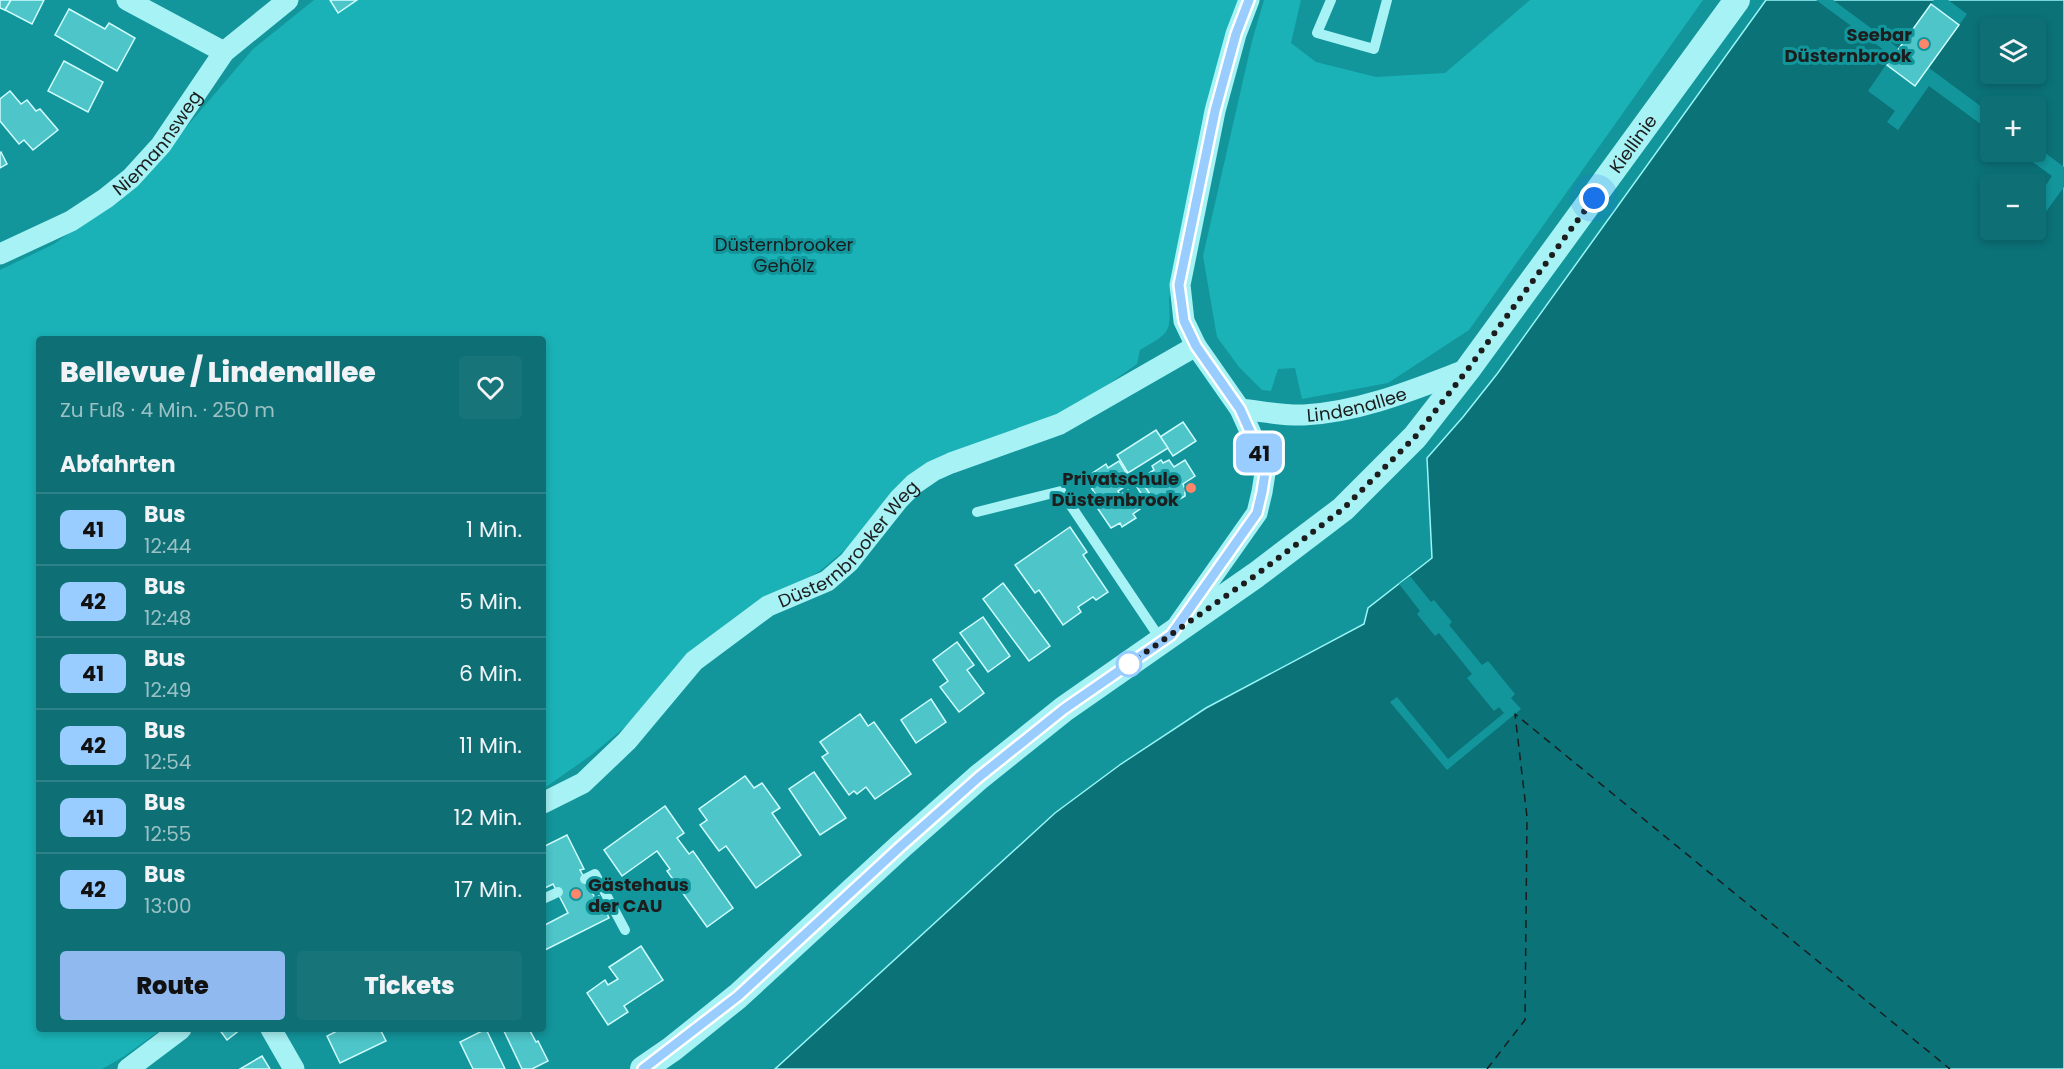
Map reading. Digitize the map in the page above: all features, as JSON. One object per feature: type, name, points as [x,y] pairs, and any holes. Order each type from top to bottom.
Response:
[{"type":"street","points":[[127,0],[224,52]]},
{"type":"street","name":"Niemannsweg","points":[[0,254],[71,221],[131,178],[161,145],[224,52],[288,0]]},
{"type":"street","points":[[1166,638],[1257,513],[1266,467],[1240,409],[1196,346],[1184,321],[1179,285],[1215,111],[1236,34],[1249,0]]},
{"type":"street","name":"Kiellinie","points":[[643,1069],[672,1049],[738,996],[979,777],[1064,709],[1256,575],[1343,509],[1415,437],[1468,369],[1737,0]]},
{"type":"street","name":"Düsternbrooker Weg","points":[[546,801],[583,783],[627,741],[694,661],[768,606],[827,581],[849,562],[899,499],[914,484],[933,471],[951,463],[1060,424],[1196,346]]},
{"type":"street","name":"Lindenallee","points":[[1240,409],[1303,415],[1349,409],[1392,397],[1468,369]]},
{"type":"street","points":[[128,1069],[178,1032]]},
{"type":"street","points":[[273,1032],[294,1069]]},
{"type":"lane","points":[[1331,0],[1317,33],[1374,49],[1387,0]]},
{"type":"lane","points":[[977,512],[1061,491],[1166,638]]},
{"type":"lane","points":[[585,879],[595,874],[625,930]]},
{"type":"lane","points":[[546,898],[558,892]]},
{"type":"green space","name":"Düsternbrooker Gehölz","points":[[314,0],[1243,0],[1202,121],[1169,299],[1169,326],[1163,335],[1140,350],[1137,364],[1052,419],[893,491],[846,549],[820,571],[794,586],[761,599],[731,620],[694,652],[630,723],[590,756],[546,787],[546,336],[36,336],[36,1032],[158,1032],[102,1069],[0,1069],[0,270],[54,244],[136,186],[253,49]]},
{"type":"green space","points":[[1264,0],[1301,0],[1291,43],[1316,62],[1376,77],[1445,73],[1530,0],[1703,0],[1469,330],[1388,383],[1302,399],[1295,368],[1278,369],[1271,391],[1262,390],[1239,367],[1217,337],[1203,256],[1252,41]]},
{"type":"water","points":[[1766,0],[2064,0],[2064,1069],[775,1069],[1055,813],[1121,764],[1206,708],[1364,624],[1368,608],[1432,558],[1427,458],[1497,374]]},
{"type":"pier","points":[[1816,0],[1833,0],[1898,48],[1934,0],[1948,0],[1967,14],[1929,68],[1980,106],[1980,124],[1929,86],[1898,130],[1887,122],[1895,111],[1868,91],[1892,56]]},
{"type":"pier","points":[[2046,154],[2064,167],[2064,187],[2046,212],[2046,185],[2052,176],[2033,162],[2046,162]]},
{"type":"pier","points":[[1410,576],[1431,602],[1434,600],[1452,622],[1449,625],[1482,665],[1488,661],[1515,694],[1511,698],[1521,709],[1447,770],[1390,702],[1397,697],[1448,759],[1504,713],[1499,707],[1494,711],[1467,678],[1472,674],[1439,633],[1435,636],[1417,614],[1420,611],[1399,584]]},
{"type":"building","points":[[0,0],[11,0],[5,10],[0,8]]},
{"type":"building","points":[[11,0],[44,0],[32,24],[5,10]]},
{"type":"building","points":[[330,0],[357,0],[338,13]]},
{"type":"building","name":"Seebar Düsternbrook","points":[[1931,4],[1959,25],[1915,86],[1887,65]]},
{"type":"building","points":[[69,9],[105,29],[109,23],[135,38],[117,71],[55,35]]},
{"type":"building","points":[[64,61],[103,82],[88,112],[48,91]]},
{"type":"building","points":[[10,91],[21,104],[27,100],[36,111],[40,109],[58,130],[33,150],[24,140],[19,144],[0,121],[0,99]]},
{"type":"building","points":[[0,153],[7,164],[0,168]]},
{"type":"building","points":[[1183,422],[1196,441],[1173,456],[1160,437]]},
{"type":"building","points":[[1156,430],[1168,448],[1128,473],[1117,455]]},
{"type":"building","points":[[1161,460],[1163,463],[1169,460],[1174,467],[1185,460],[1195,476],[1183,484],[1185,496],[1178,500],[1171,499],[1171,502],[1164,506],[1157,506],[1140,479],[1154,470],[1152,466]]},
{"type":"building","points":[[1119,461],[1132,482],[1118,491],[1120,495],[1128,490],[1140,509],[1133,514],[1136,518],[1122,527],[1120,523],[1111,528],[1098,509],[1103,506],[1085,478],[1106,464],[1108,468]]},
{"type":"building","points":[[1142,475],[1140,479],[1155,502],[1149,506],[1133,481]]},
{"type":"building","points":[[1070,527],[1087,552],[1083,555],[1108,592],[1096,600],[1093,597],[1078,607],[1081,612],[1063,625],[1039,590],[1035,593],[1015,565]]},
{"type":"building","points":[[1003,583],[1050,646],[1029,661],[983,599]]},
{"type":"building","points":[[983,617],[1010,656],[988,672],[960,633]]},
{"type":"building","points":[[957,642],[974,665],[967,670],[984,693],[959,712],[940,687],[948,681],[933,660]]},
{"type":"building","points":[[931,699],[946,722],[916,743],[901,720]]},
{"type":"building","points":[[860,714],[868,726],[874,722],[911,774],[875,799],[866,787],[857,794],[854,791],[849,795],[822,757],[828,753],[820,742]]},
{"type":"building","points":[[814,772],[846,818],[820,835],[789,789]]},
{"type":"building","points":[[745,776],[754,788],[762,783],[780,808],[772,813],[801,855],[756,888],[726,846],[719,851],[700,825],[707,820],[699,809]]},
{"type":"building","points":[[665,806],[684,833],[677,838],[689,854],[693,851],[733,908],[707,927],[667,871],[670,869],[657,851],[622,876],[604,850]]},
{"type":"building","name":"Gästehaus der CAU","points":[[567,835],[584,869],[580,870],[595,898],[599,896],[609,918],[546,950],[546,924],[568,913],[553,884],[546,888],[546,846]]},
{"type":"building","points":[[641,946],[663,980],[624,1006],[628,1012],[608,1025],[587,993],[605,980],[608,985],[618,979],[609,967]]},
{"type":"building","points":[[221,1032],[237,1032],[227,1040]]},
{"type":"building","points":[[335,1032],[382,1032],[386,1041],[340,1063],[327,1036]]},
{"type":"building","points":[[480,1032],[487,1032],[505,1069],[473,1069],[460,1042]]},
{"type":"building","points":[[504,1032],[531,1032],[548,1061],[532,1069],[522,1069]]},
{"type":"building","points":[[262,1056],[270,1069],[240,1069]]},
{"type":"ferry route","points":[[1487,1069],[1525,1020],[1527,817],[1515,714],[1950,1069]]},
{"type":"bus line","name":"41","points":[[643,1069],[672,1049],[738,996],[979,777],[1064,709],[1171,635],[1257,513],[1266,467],[1240,409],[1196,346],[1184,321],[1179,285],[1215,111],[1236,34],[1249,0]]},
{"type":"place","name":"Seebar Düsternbrook","points":[[1924,44]]},
{"type":"place","name":"Privatschule Düsternbrook","points":[[1191,488]]},
{"type":"place","name":"Gästehaus der CAU","points":[[576,894]]},
{"type":"route","points":[[1129,664],[1256,575],[1343,509],[1415,437],[1594,198]]}]
